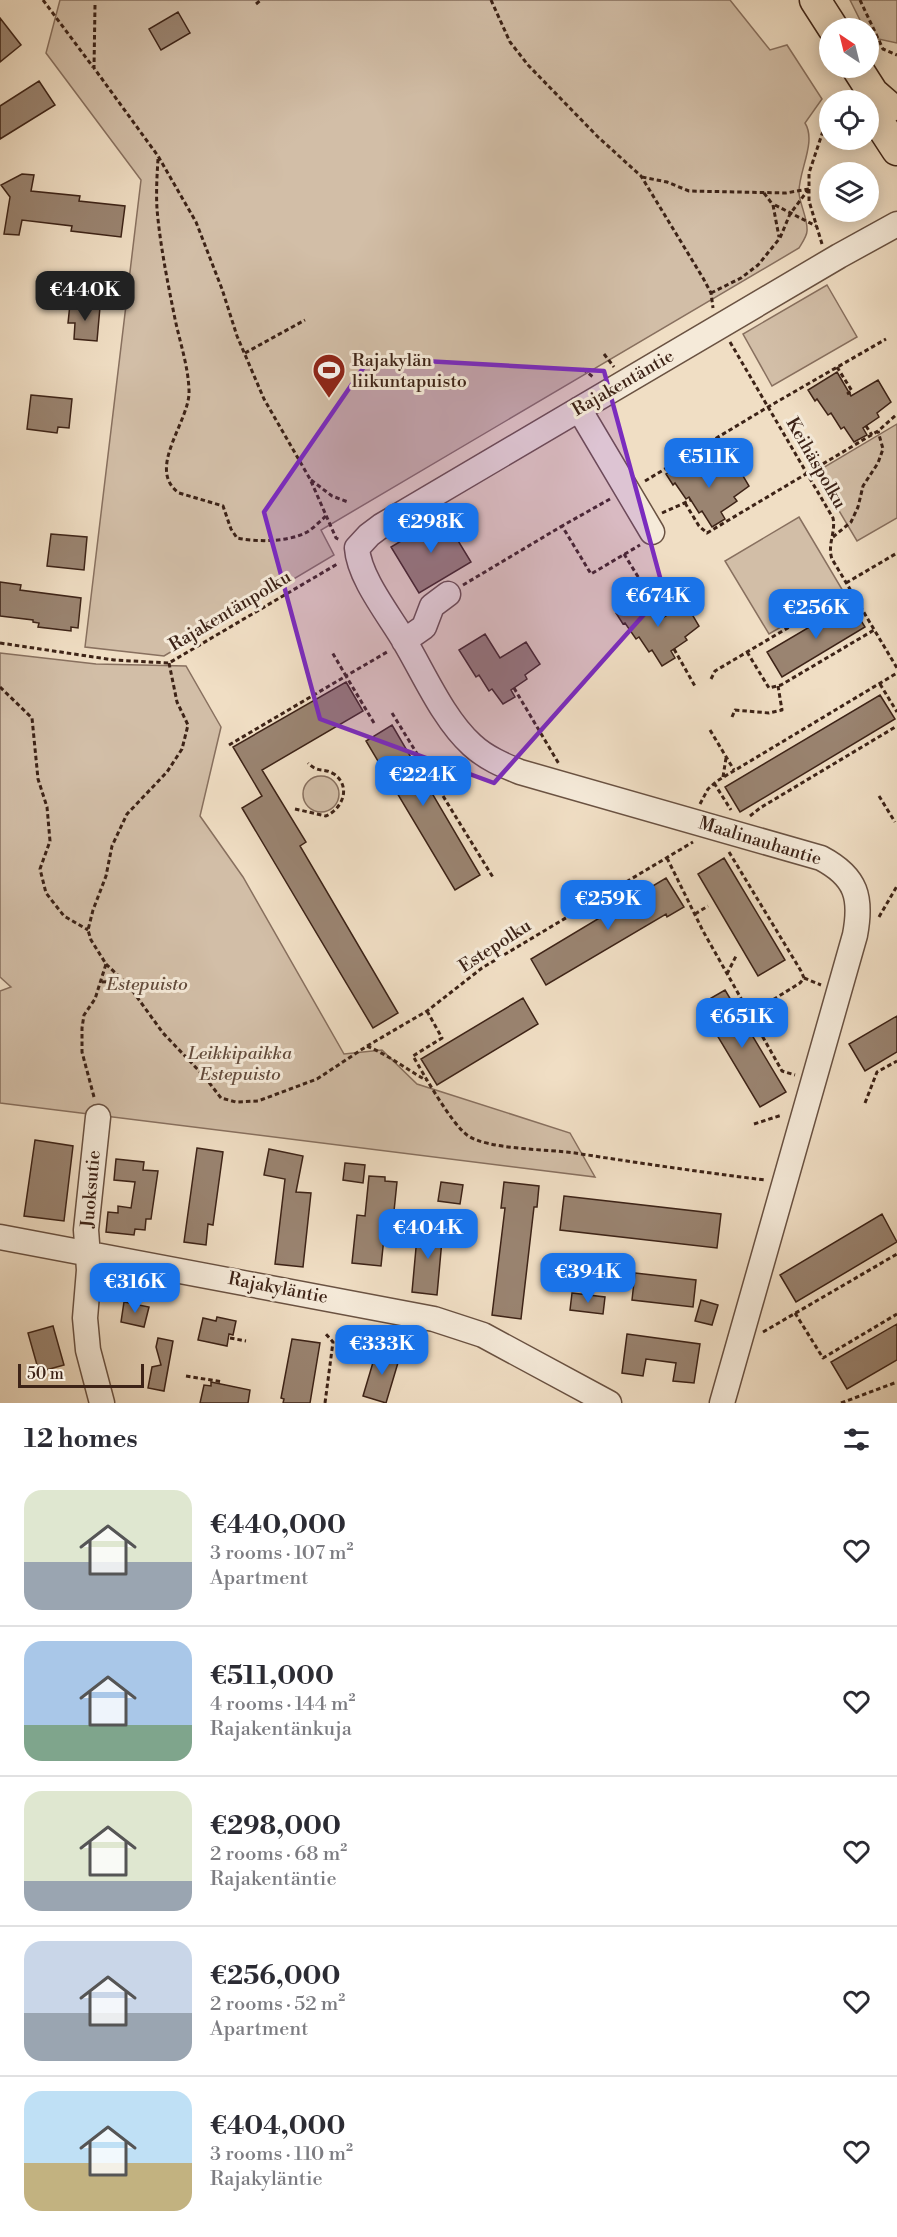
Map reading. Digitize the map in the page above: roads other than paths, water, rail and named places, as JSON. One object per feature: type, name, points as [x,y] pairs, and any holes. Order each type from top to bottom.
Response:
[{"type":"main road","points":[[815,0],[827,18]]},
{"type":"main road","points":[[879,98],[897,115]]},
{"type":"main road","points":[[879,120],[897,150]]},
{"type":"street","name":"Rajakentäntie","points":[[357,548],[381,526],[896,222]]},
{"type":"street","points":[[579,409],[627,490],[647,531]]},
{"type":"street","name":"Maalinauhantie","points":[[357,548],[359,562],[399,645],[472,745],[503,765],[566,786],[821,858],[832,864],[851,882],[856,892],[858,908],[855,935],[722,1403]]},
{"type":"street","points":[[399,645],[424,627],[432,606],[448,594]]},
{"type":"street","name":"Juoksutie","points":[[98,1117],[86,1230],[89,1270],[86,1318],[88,1350],[102,1403]]},
{"type":"street","name":"Rajakyläntie","points":[[0,1237],[434,1319],[483,1335],[609,1403]]},
{"type":"place","name":"Rajakylän liikuntapuisto","points":[[329,399]]},
{"type":"park label","name":"Estepuisto","points":[[147,984]]},
{"type":"park label","name":"Leikkipaikka Estepuisto","points":[[240,1063]]}]
